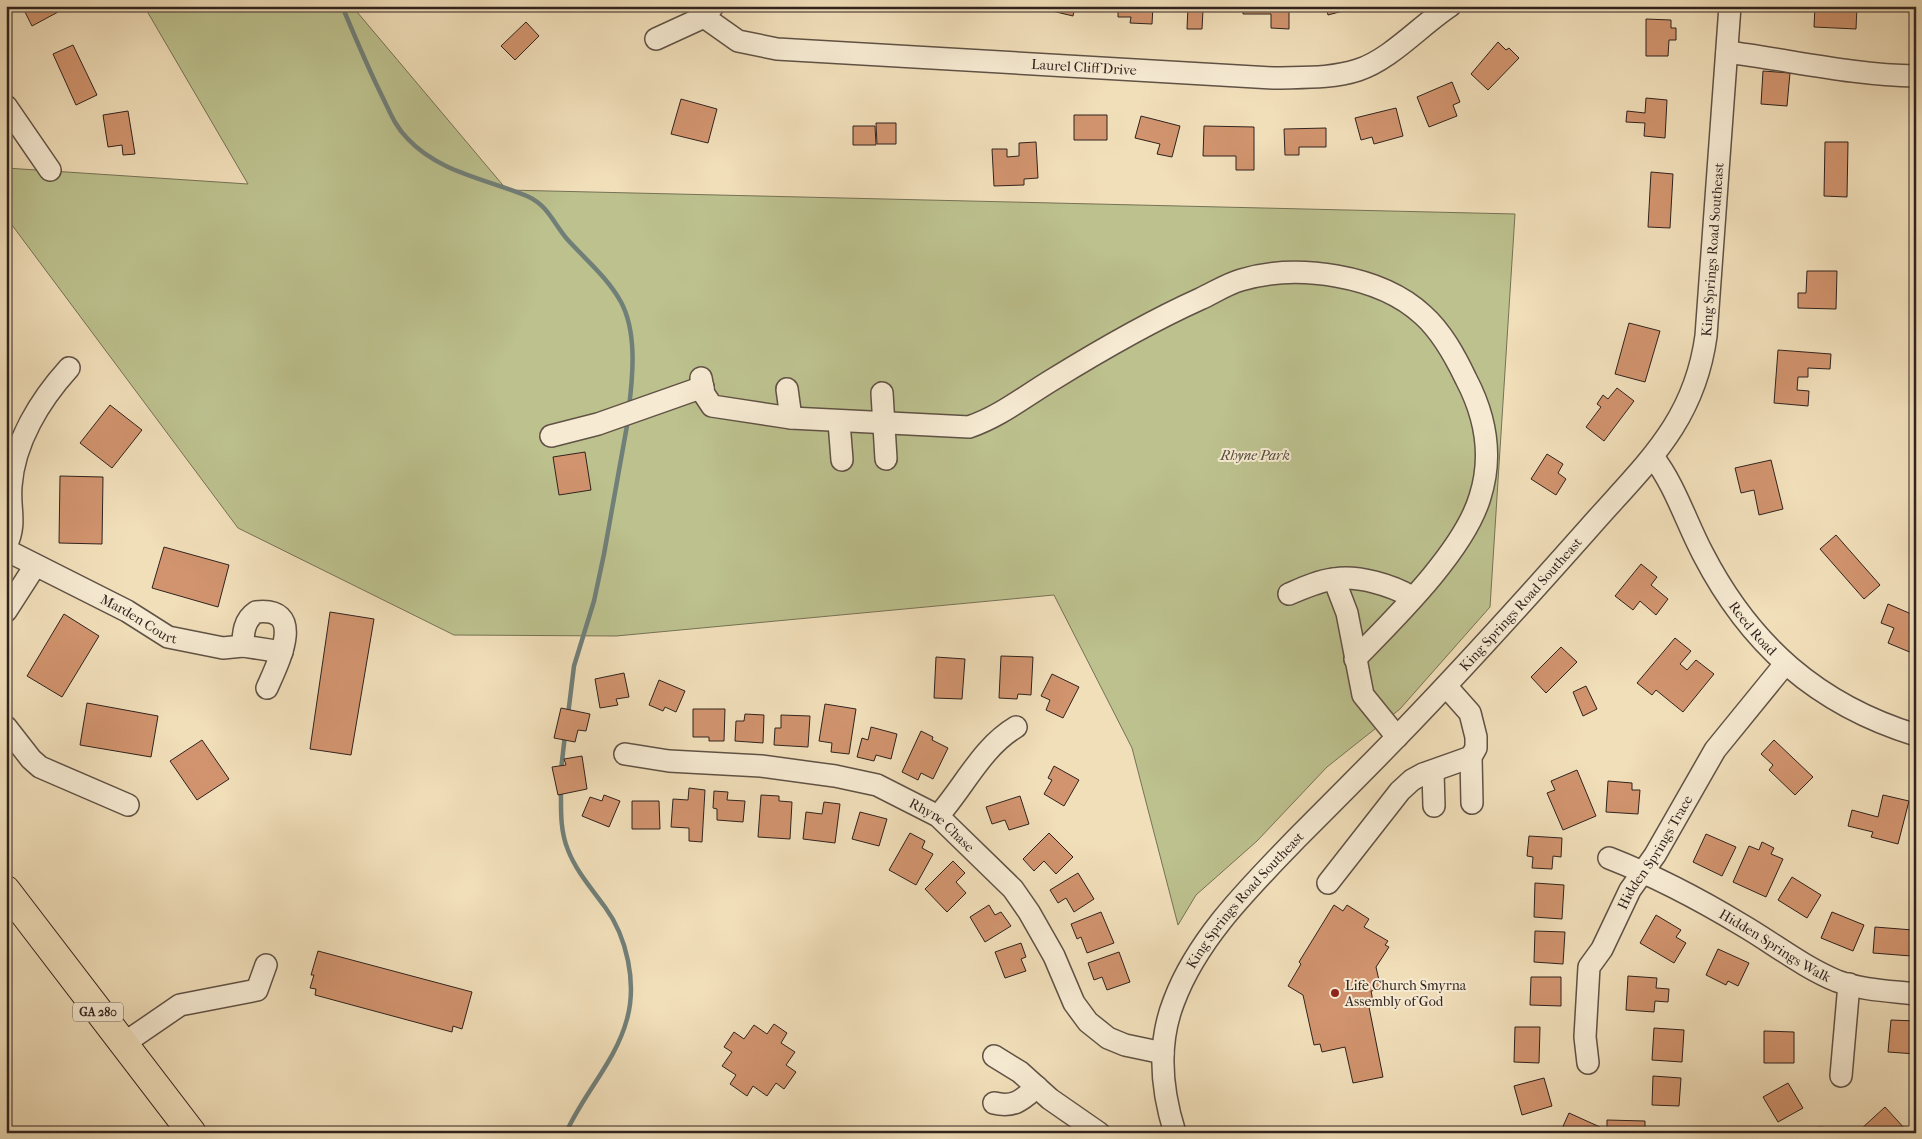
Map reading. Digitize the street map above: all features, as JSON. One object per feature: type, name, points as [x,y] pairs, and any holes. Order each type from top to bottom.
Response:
[{"type":"main road","name":"GA 280","points":[[6,890],[192,1133]]},
{"type":"street","name":"Laurel Cliff Drive","points":[[709,12],[738,41],[777,49],[1282,78],[1326,77],[1359,70],[1390,54],[1415,32],[1450,6]]},
{"type":"street","name":"King Springs Road Southeast","points":[[1175,1133],[1163,1088],[1163,1053],[1174,1000],[1207,940],[1268,868],[1446,686],[1653,457],[1673,430],[1684,410],[1694,389],[1704,352],[1730,6]]},
{"type":"street","points":[[656,39],[709,12]]},
{"type":"street","points":[[1727,52],[1786,59],[1836,69],[1916,76]]},
{"type":"street","points":[[6,106],[50,170]]},
{"type":"street","points":[[551,436],[589,427],[702,383],[704,394],[712,406],[790,418],[839,422],[968,427],[991,420],[1052,380],[1174,311],[1242,280],[1286,274],[1331,274],[1383,288],[1423,314],[1452,349],[1479,403],[1488,440],[1485,478],[1471,519],[1460,538],[1412,597],[1355,659]]},
{"type":"street","points":[[6,546],[12,533],[12,471],[21,440],[55,383],[69,368]]},
{"type":"street","points":[[788,389],[790,418]]},
{"type":"street","points":[[882,393],[886,459]]},
{"type":"street","points":[[839,422],[842,460]]},
{"type":"street","name":"Reed Road","points":[[1653,457],[1662,469],[1697,542],[1726,595],[1744,620],[1785,664],[1828,697],[1882,724],[1916,735]]},
{"type":"street","name":"Marden Court","points":[[6,550],[127,611],[168,637],[223,648],[242,646],[282,652]]},
{"type":"street","points":[[6,611],[35,566]]},
{"type":"street","points":[[1289,594],[1334,579],[1352,578],[1400,590],[1412,597]]},
{"type":"street","points":[[1334,579],[1347,613],[1363,695],[1397,737]]},
{"type":"street","points":[[242,646],[245,626],[250,616],[262,611],[274,614],[284,621],[286,629],[282,652],[267,688]]},
{"type":"street","name":"Hidden Springs Trace","points":[[1588,1063],[1586,1028],[1588,968],[1602,949],[1630,890],[1665,840],[1716,750],[1785,664]]},
{"type":"street","points":[[1446,686],[1470,713],[1476,748],[1471,758],[1472,803]]},
{"type":"street","points":[[6,727],[31,759],[40,766],[128,805]]},
{"type":"street","points":[[938,816],[957,794],[989,749],[1003,734],[1016,727]]},
{"type":"street","name":"Rhyne Chase","points":[[625,754],[669,761],[761,766],[835,776],[877,786],[938,816],[991,866],[1025,906],[1054,956],[1081,1014],[1108,1038],[1125,1045],[1163,1053]]},
{"type":"street","points":[[1328,882],[1400,791],[1412,780],[1471,758]]},
{"type":"street","points":[[1433,772],[1434,806]]},
{"type":"street","name":"Hidden Springs Walk","points":[[1609,858],[1643,872],[1740,924],[1810,969],[1849,984],[1874,990],[1916,994]]},
{"type":"street","points":[[123,1044],[180,1005],[256,990],[266,965]]},
{"type":"street","points":[[1841,1076],[1849,984]]},
{"type":"street","points":[[994,1056],[1020,1072],[1050,1099],[1099,1133]]},
{"type":"street","points":[[994,1103],[1012,1105],[1020,1102],[1037,1087]]},
{"type":"green space","name":"Rhyne Park","points":[[144,6],[352,6],[507,190],[1515,214],[1490,607],[1400,709],[1327,767],[1257,841],[1196,895],[1178,925],[1132,748],[1054,595],[616,636],[454,635],[238,528],[6,217],[6,168],[248,184]]},
{"type":"building","points":[[22,6],[55,6],[58,12],[32,26]]},
{"type":"building","points":[[1053,6],[1075,6],[1073,16],[1052,11]]},
{"type":"building","points":[[1118,6],[1153,6],[1152,24],[1130,23],[1131,17],[1118,17]]},
{"type":"building","points":[[1188,6],[1215,6],[1215,10],[1203,10],[1202,29],[1187,29]]},
{"type":"building","points":[[1243,6],[1281,6],[1281,11],[1289,11],[1289,29],[1271,28],[1271,14],[1243,14]]},
{"type":"building","points":[[1326,6],[1358,6],[1358,7],[1328,15]]},
{"type":"building","points":[[1815,6],[1857,6],[1856,29],[1814,27]]},
{"type":"building","points":[[1646,19],[1671,20],[1671,28],[1676,28],[1676,40],[1669,40],[1668,56],[1646,56]]},
{"type":"building","points":[[526,22],[539,36],[515,60],[501,46]]},
{"type":"building","points":[[1498,42],[1506,50],[1509,48],[1519,58],[1488,90],[1471,74]]},
{"type":"building","points":[[73,45],[97,95],[76,105],[53,54]]},
{"type":"building","points":[[1763,71],[1790,73],[1787,106],[1761,104]]},
{"type":"building","points":[[1452,82],[1460,102],[1453,105],[1457,116],[1429,127],[1417,97]]},
{"type":"building","points":[[1646,98],[1667,100],[1665,138],[1644,136],[1645,123],[1626,122],[1627,111],[1645,113]]},
{"type":"building","points":[[681,99],[717,109],[708,143],[671,134]]},
{"type":"building","points":[[1396,108],[1403,136],[1374,144],[1372,137],[1361,140],[1355,118]]},
{"type":"building","points":[[128,111],[135,154],[123,155],[122,145],[108,147],[103,115]]},
{"type":"building","points":[[1074,115],[1107,115],[1107,140],[1074,140]]},
{"type":"building","points":[[1141,116],[1180,126],[1172,157],[1157,154],[1160,144],[1135,138]]},
{"type":"building","points":[[876,123],[896,123],[896,144],[877,144]]},
{"type":"building","points":[[853,126],[875,126],[876,145],[853,145]]},
{"type":"building","points":[[1204,126],[1254,127],[1254,170],[1236,170],[1236,156],[1203,156]]},
{"type":"building","points":[[1326,128],[1326,147],[1299,147],[1299,155],[1285,155],[1284,129]]},
{"type":"building","points":[[1036,142],[1038,178],[1024,179],[1024,185],[994,186],[992,149],[1007,149],[1007,157],[1019,156],[1019,143]]},
{"type":"building","points":[[1825,142],[1848,142],[1847,197],[1824,196]]},
{"type":"building","points":[[1651,172],[1673,174],[1670,228],[1648,227]]},
{"type":"building","points":[[1807,271],[1837,271],[1836,309],[1798,308],[1798,293],[1806,293]]},
{"type":"building","points":[[1629,323],[1660,331],[1645,382],[1615,374]]},
{"type":"building","points":[[1778,350],[1831,354],[1830,369],[1808,368],[1808,377],[1798,377],[1797,390],[1809,391],[1808,406],[1774,403]]},
{"type":"building","points":[[1617,388],[1634,401],[1604,441],[1586,427],[1601,407],[1597,404],[1603,395],[1608,399]]},
{"type":"building","points":[[110,405],[142,430],[112,468],[80,443]]},
{"type":"building","points":[[585,452],[591,490],[559,495],[553,457]]},
{"type":"building","points":[[1547,454],[1563,464],[1558,473],[1566,479],[1556,495],[1531,479]]},
{"type":"building","points":[[1771,460],[1783,509],[1759,515],[1754,490],[1741,493],[1735,468]]},
{"type":"building","points":[[60,476],[103,477],[102,544],[59,543]]},
{"type":"building","points":[[1836,535],[1880,585],[1864,599],[1820,549]]},
{"type":"building","points":[[164,547],[229,565],[218,607],[152,588]]},
{"type":"building","points":[[1641,564],[1657,577],[1651,585],[1668,599],[1656,615],[1640,601],[1633,610],[1615,596]]},
{"type":"building","points":[[1888,604],[1916,616],[1916,642],[1912,653],[1888,643],[1894,628],[1881,623]]},
{"type":"building","points":[[330,612],[374,619],[351,755],[310,749]]},
{"type":"building","points":[[64,614],[99,636],[62,697],[27,676]]},
{"type":"building","points":[[1675,638],[1691,651],[1680,664],[1687,670],[1696,660],[1714,674],[1683,712],[1656,690],[1652,695],[1637,683]]},
{"type":"building","points":[[1561,647],[1577,662],[1546,693],[1531,677]]},
{"type":"building","points":[[1001,656],[1033,657],[1031,695],[1018,694],[1017,699],[999,698]]},
{"type":"building","points":[[936,657],[965,659],[962,699],[934,698]]},
{"type":"building","points":[[624,673],[629,697],[616,699],[618,705],[600,708],[595,679]]},
{"type":"building","points":[[1052,674],[1079,687],[1063,718],[1046,710],[1050,700],[1041,696]]},
{"type":"building","points":[[659,680],[685,691],[676,712],[665,707],[663,711],[649,705]]},
{"type":"building","points":[[1586,686],[1597,709],[1583,716],[1573,692]]},
{"type":"building","points":[[87,703],[158,716],[151,757],[80,745]]},
{"type":"building","points":[[825,704],[856,709],[849,754],[831,752],[832,743],[819,741]]},
{"type":"building","points":[[561,708],[590,714],[586,731],[578,730],[575,742],[554,738]]},
{"type":"building","points":[[693,709],[725,709],[724,741],[709,741],[709,737],[693,737]]},
{"type":"building","points":[[745,714],[764,715],[763,743],[735,741],[736,721],[744,721]]},
{"type":"building","points":[[781,715],[810,716],[808,747],[774,745],[775,728],[781,728]]},
{"type":"building","points":[[871,727],[897,734],[891,759],[876,755],[874,761],[857,757],[862,738],[868,740]]},
{"type":"building","points":[[921,731],[933,737],[932,740],[948,748],[933,779],[921,773],[918,780],[902,772]]},
{"type":"building","points":[[202,740],[229,779],[197,800],[170,761]]},
{"type":"building","points":[[1774,740],[1813,777],[1795,795],[1769,770],[1773,765],[1761,754]]},
{"type":"building","points":[[582,756],[587,789],[558,795],[552,767],[566,765],[564,759]]},
{"type":"building","points":[[1054,766],[1079,780],[1064,806],[1044,794],[1052,780],[1048,778]]},
{"type":"building","points":[[1577,770],[1596,816],[1563,830],[1547,793],[1555,790],[1551,781]]},
{"type":"building","points":[[1608,781],[1632,783],[1632,790],[1640,790],[1638,814],[1606,812]]},
{"type":"building","points":[[689,788],[705,790],[702,842],[689,841],[689,828],[671,827],[673,799],[688,800]]},
{"type":"building","points":[[714,791],[728,792],[727,800],[745,801],[743,822],[717,820],[717,809],[713,808]]},
{"type":"building","points":[[604,795],[620,801],[609,827],[582,816],[590,797],[602,801]]},
{"type":"building","points":[[761,795],[779,796],[779,801],[792,802],[790,839],[758,837]]},
{"type":"building","points":[[1883,795],[1909,801],[1898,844],[1871,837],[1873,832],[1848,826],[1852,810],[1878,817]]},
{"type":"building","points":[[1020,796],[1029,824],[1009,830],[1005,820],[992,824],[986,807]]},
{"type":"building","points":[[632,801],[659,801],[660,829],[632,829]]},
{"type":"building","points":[[824,802],[840,804],[835,843],[803,839],[806,812],[822,814]]},
{"type":"building","points":[[860,812],[887,819],[879,846],[852,839]]},
{"type":"building","points":[[910,833],[925,841],[922,848],[933,854],[916,885],[889,870]]},
{"type":"building","points":[[1049,833],[1073,857],[1056,874],[1044,861],[1034,871],[1023,859]]},
{"type":"building","points":[[1706,834],[1736,847],[1722,876],[1693,862]]},
{"type":"building","points":[[1529,836],[1562,838],[1561,857],[1553,856],[1552,869],[1532,868],[1533,857],[1527,856]]},
{"type":"building","points":[[1762,842],[1774,848],[1771,854],[1783,859],[1766,897],[1733,882],[1749,846],[1759,850]]},
{"type":"building","points":[[953,861],[965,873],[956,882],[966,893],[947,912],[925,889]]},
{"type":"building","points":[[1078,873],[1094,899],[1074,912],[1066,898],[1058,903],[1050,890]]},
{"type":"building","points":[[1792,877],[1821,895],[1807,918],[1778,900]]},
{"type":"building","points":[[1535,883],[1564,885],[1562,919],[1534,917]]},
{"type":"building","points":[[989,905],[995,915],[1001,912],[1011,926],[985,942],[970,917]]},
{"type":"building","name":"Life Church Smyrna Assembly of God","points":[[1334,905],[1343,911],[1347,905],[1369,919],[1364,927],[1388,941],[1385,945],[1389,947],[1376,967],[1381,989],[1371,991],[1374,1006],[1369,1007],[1383,1077],[1353,1083],[1345,1047],[1322,1052],[1320,1044],[1314,1045],[1303,995],[1288,986],[1301,964],[1299,962]]},
{"type":"building","points":[[1101,912],[1114,943],[1087,953],[1081,937],[1077,939],[1071,924]]},
{"type":"building","points":[[1832,912],[1864,925],[1853,951],[1821,938]]},
{"type":"building","points":[[1656,915],[1681,930],[1676,937],[1686,943],[1674,963],[1640,943]]},
{"type":"building","points":[[1875,927],[1913,930],[1911,956],[1873,953]]},
{"type":"building","points":[[1535,931],[1565,932],[1563,964],[1534,962]]},
{"type":"building","points":[[1021,943],[1026,957],[1021,959],[1026,971],[1005,978],[995,952]]},
{"type":"building","points":[[1718,949],[1749,963],[1738,986],[1728,981],[1726,985],[1706,975]]},
{"type":"building","points":[[318,951],[472,992],[462,1029],[453,1026],[452,1032],[315,995],[316,989],[310,988],[314,975],[311,975]]},
{"type":"building","points":[[1119,952],[1130,982],[1107,990],[1102,977],[1094,980],[1088,963]]},
{"type":"building","points":[[1628,976],[1657,978],[1656,988],[1669,989],[1668,1002],[1655,1001],[1654,1012],[1626,1010]]},
{"type":"building","points":[[1531,977],[1561,977],[1561,1006],[1530,1005]]},
{"type":"building","points":[[1891,1020],[1916,1021],[1916,1054],[1888,1052]]},
{"type":"building","points":[[774,1024],[787,1033],[781,1043],[795,1052],[786,1065],[796,1072],[784,1089],[776,1083],[767,1096],[753,1086],[747,1096],[730,1084],[736,1075],[722,1066],[732,1052],[724,1047],[734,1032],[744,1039],[754,1025],[767,1034]]},
{"type":"building","points":[[1515,1027],[1540,1027],[1539,1063],[1514,1062]]},
{"type":"building","points":[[1654,1028],[1684,1030],[1682,1062],[1652,1060]]},
{"type":"building","points":[[1764,1031],[1794,1032],[1794,1063],[1764,1063]]},
{"type":"building","points":[[1653,1076],[1681,1078],[1679,1106],[1652,1105]]},
{"type":"building","points":[[1544,1078],[1552,1106],[1522,1115],[1514,1086]]},
{"type":"building","points":[[1788,1083],[1803,1108],[1778,1122],[1763,1097]]},
{"type":"building","points":[[1885,1107],[1906,1130],[1903,1133],[1865,1133],[1861,1129]]},
{"type":"building","points":[[1569,1113],[1600,1127],[1597,1133],[1560,1133]]},
{"type":"building","points":[[1607,1120],[1645,1121],[1645,1133],[1607,1133]]},
{"type":"building","points":[[1818,1127],[1853,1129],[1853,1133],[1818,1133]]},
{"type":"waterway","points":[[342,6],[390,113],[399,129],[407,138],[420,150],[449,167],[536,201],[546,210],[567,239],[616,293],[626,314],[632,340],[632,381],[629,407]]},
{"type":"waterway","points":[[568,715],[574,666],[594,601],[628,420]]},
{"type":"waterway","points":[[561,770],[565,735]]},
{"type":"waterway","points":[[561,790],[565,843],[575,865],[613,919],[619,932],[628,961],[631,991],[630,1005],[622,1034],[566,1133]]},
{"type":"place","name":"Life Church Smyrna Assembly of God","points":[[1335,993]]}]
